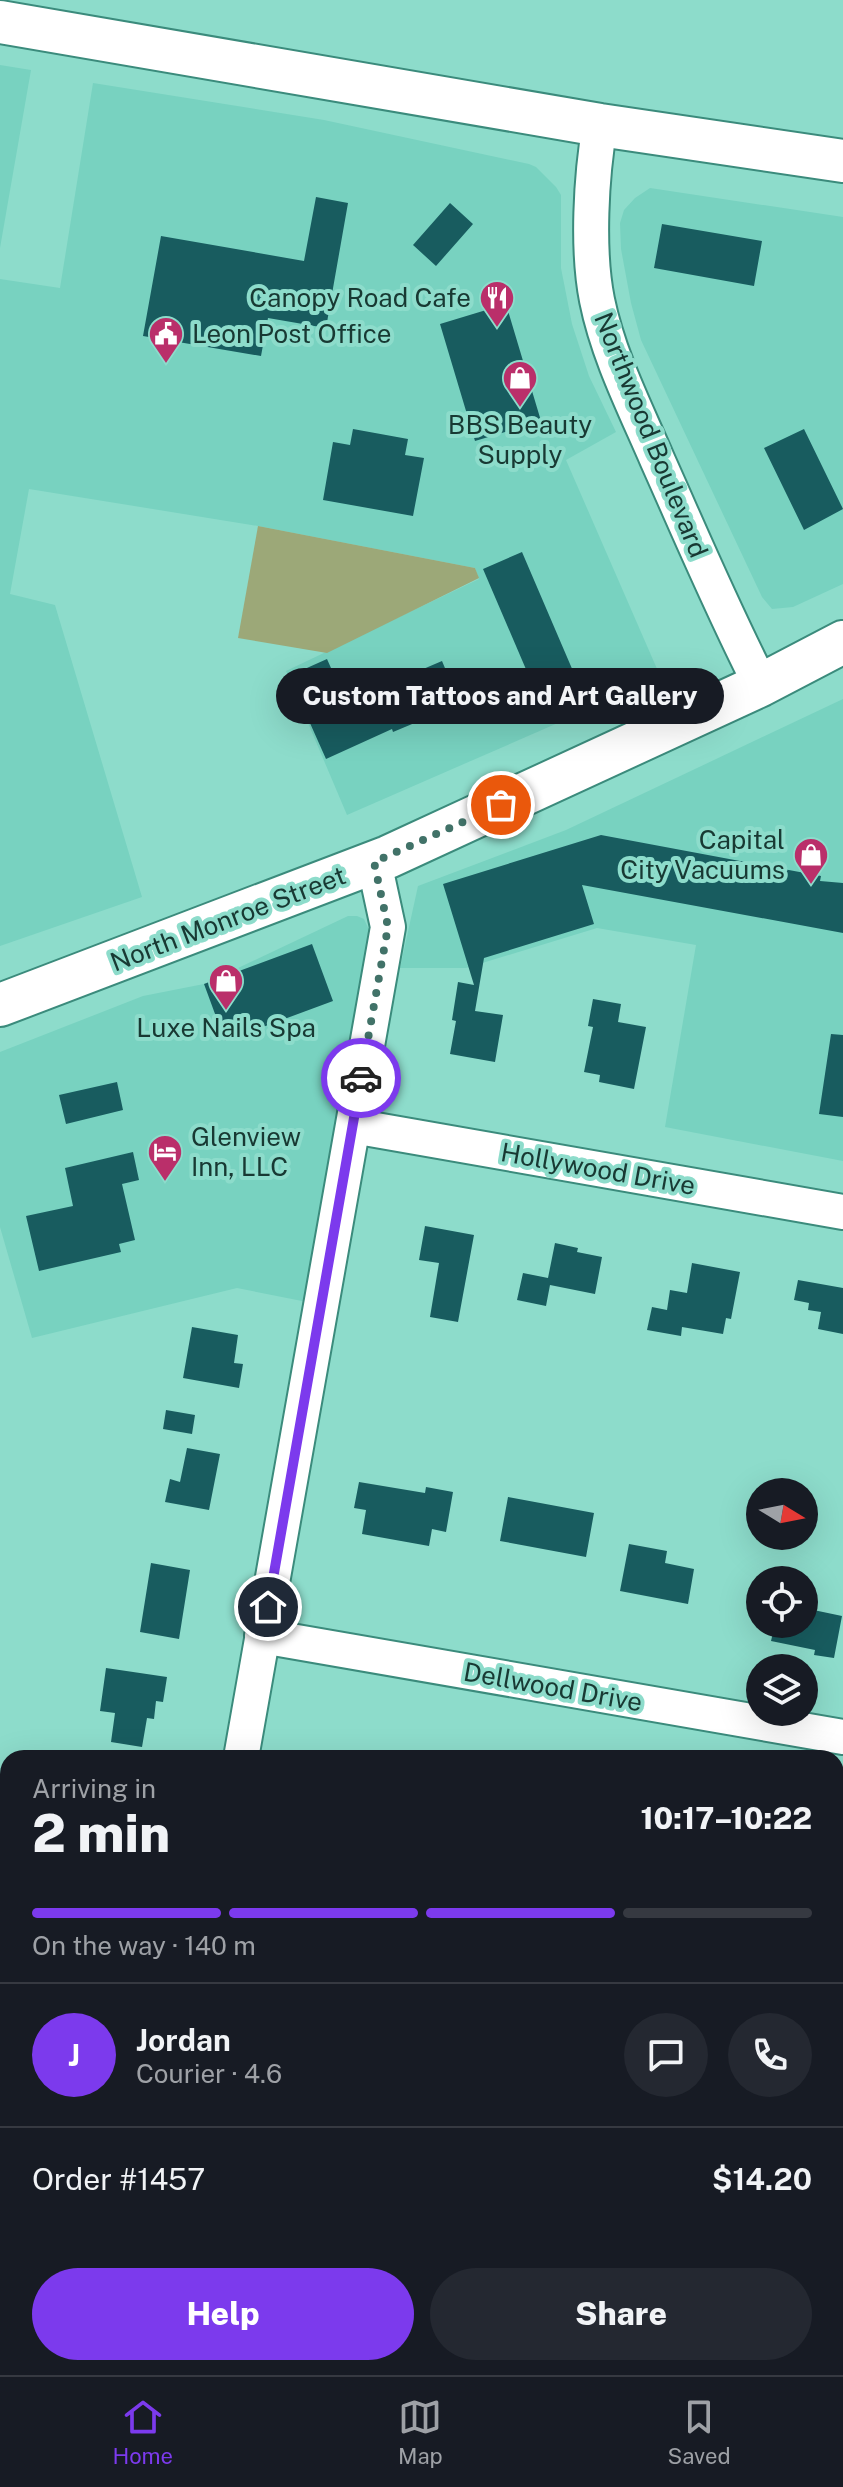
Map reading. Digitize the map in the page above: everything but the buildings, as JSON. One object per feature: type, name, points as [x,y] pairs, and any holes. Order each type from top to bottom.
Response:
[{"type":"main road","points":[[0,22],[600,125],[843,161]]},
{"type":"main road","name":"North Monroe Street","points":[[0,1005],[374,862],[761,685],[843,642]]},
{"type":"street","name":"Northwood Boulevard","points":[[600,125],[592,171],[593,272],[602,318],[633,403],[761,685]]},
{"type":"street","points":[[242,1750],[388,927],[374,862]]},
{"type":"street","name":"Hollywood Drive","points":[[353,1126],[843,1212]]},
{"type":"street","name":"Dellwood Drive","points":[[262,1636],[843,1737]]},
{"type":"shaded area","points":[[0,65],[31,70],[0,248]]},
{"type":"shaded area","points":[[93,83],[324,120],[529,164],[556,187],[561,195],[561,268],[572,324],[589,376],[616,432],[566,460],[661,678],[347,815],[286,671],[479,579],[475,568],[258,526],[29,489],[10,594],[55,605],[142,897],[0,946],[0,279],[60,288]]},
{"type":"shaded area","points":[[650,188],[843,217],[843,584],[793,607],[772,609],[762,597],[641,340],[621,249],[620,223],[624,210]]},
{"type":"shaded area","points":[[258,526],[475,568],[479,578],[327,653],[238,638]]},
{"type":"shaded area","points":[[843,699],[843,1161],[665,1127],[696,945],[597,928],[466,968],[400,968],[418,886],[566,830]]},
{"type":"shaded area","name":"Glenview Inn, LLC","points":[[348,916],[364,919],[370,932],[371,949],[307,1302],[237,1288],[32,1338],[0,1227],[0,1052],[143,996],[204,984]]},
{"type":"way so far","points":[[361,1078],[388,927],[374,862],[501,805]]},
{"type":"place","name":"Canopy Road Cafe","points":[[497,329]]},
{"type":"place","name":"Leon Post Office","points":[[166,365]]},
{"type":"place","name":"BBS Beauty Supply","points":[[520,409]]},
{"type":"place","name":"Custom Tattoos and Art Gallery","points":[[501,805]]},
{"type":"place","name":"Capital City Vacuums","points":[[811,886]]},
{"type":"place","name":"Luxe Nails Spa","points":[[226,1012]]},
{"type":"place","name":"Glenview Inn, LLC","points":[[165,1183]]},
{"type":"route","points":[[268,1607],[361,1078]]}]
